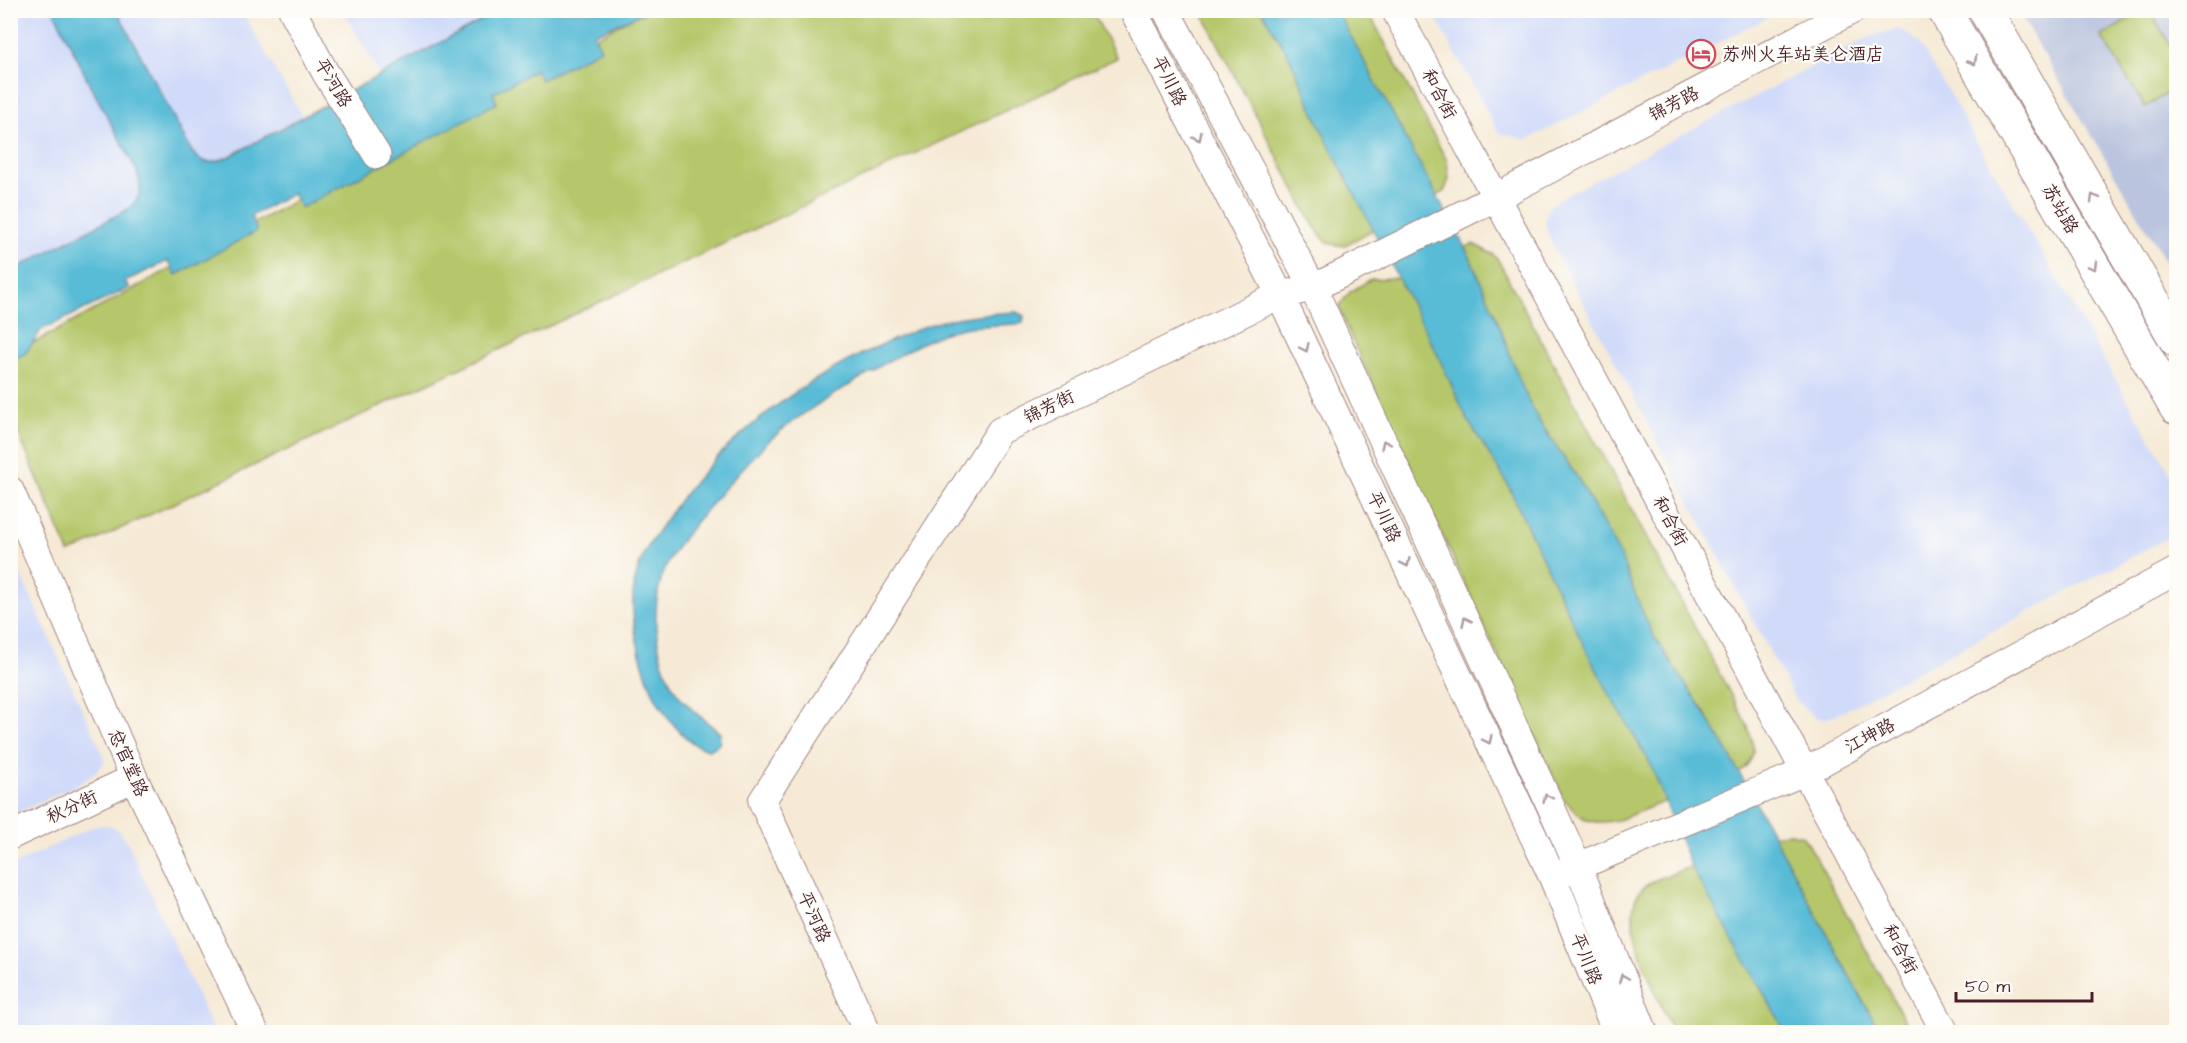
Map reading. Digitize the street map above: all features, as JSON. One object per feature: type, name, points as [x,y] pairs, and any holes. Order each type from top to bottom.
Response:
[{"type":"main road","name":"苏站路","points":[[1944,10],[2176,408]]},
{"type":"main road","name":"苏站路","points":[[1985,10],[2176,340]]},
{"type":"street","name":"平河路","points":[[292,10],[325,72],[377,154]]},
{"type":"street","name":"平川路","points":[[1133,10],[1280,295],[1552,876],[1616,1032]]},
{"type":"street","name":"平川路","points":[[1166,10],[1313,288],[1579,868],[1644,1032]]},
{"type":"street","name":"和合街","points":[[1395,10],[1945,1032]]},
{"type":"street","name":"锦芳路","points":[[1496,198],[1853,10]]},
{"type":"street","name":"锦芳街","points":[[762,801],[1000,431],[1280,295],[1313,288],[1496,198]]},
{"type":"street","name":"总官堂路","points":[[10,490],[134,778],[255,1032]]},
{"type":"street","name":"江坤路","points":[[1552,876],[1579,868],[1804,772],[2176,571]]},
{"type":"street","name":"秋分街","points":[[10,836],[134,778]]},
{"type":"street","name":"平河路","points":[[762,801],[867,1032]]},
{"type":"shaded area","points":[[11,11],[242,11],[302,116],[11,271]]},
{"type":"shaded area","points":[[344,11],[499,11],[379,74]]},
{"type":"shaded area","points":[[1432,11],[1780,11],[1527,140],[1499,133]]},
{"type":"shaded area","points":[[2018,11],[2176,11],[2176,279],[2021,16]]},
{"type":"shaded area","points":[[1897,29],[1906,32],[1919,42],[2176,483],[2176,529],[2171,536],[1825,719],[1814,717],[1795,699],[1554,248],[1545,220],[1548,208],[1562,197],[1871,36]]},
{"type":"shaded area","points":[[10,552],[103,754],[104,763],[83,782],[11,816]]},
{"type":"shaded area","points":[[105,825],[120,831],[128,843],[214,1032],[11,1032],[11,866],[92,827]]},
{"type":"green space","points":[[644,11],[1092,11],[1117,58],[69,553],[11,416],[10,356]]},
{"type":"green space","points":[[1201,11],[1368,11],[1447,161],[1449,179],[1444,192],[1345,245],[1329,242],[1321,236],[1311,221]]},
{"type":"green space","points":[[2143,11],[2150,11],[2176,54],[2176,88],[2145,107],[2101,36]]},
{"type":"green space","points":[[1473,244],[1493,254],[1498,260],[1747,725],[1752,739],[1753,751],[1750,762],[1739,772],[1618,820],[1593,822],[1587,820],[1564,799],[1345,324],[1339,306],[1350,292],[1371,279],[1397,278]]},
{"type":"green space","points":[[1790,833],[1802,836],[1809,845],[1911,1032],[1673,1032],[1652,986],[1634,931],[1633,915],[1638,894],[1653,881],[1772,836]]},
{"type":"water","points":[[54,11],[117,11],[192,152],[201,160],[210,162],[230,156],[499,11],[647,11],[594,34],[601,49],[541,80],[536,70],[493,93],[497,103],[301,208],[293,193],[251,216],[257,231],[176,275],[168,261],[125,281],[129,288],[41,330],[26,353],[11,361],[11,271],[125,211],[135,202],[140,187],[136,169],[91,87]]},
{"type":"water","points":[[1262,11],[1337,11],[1469,255],[1495,314],[1523,389],[1539,421],[1579,480],[1619,553],[1656,640],[1728,752],[1880,1032],[1786,1032],[1691,867],[1650,763],[1582,642],[1506,481],[1467,419],[1435,349],[1325,137],[1289,56]]},
{"type":"water","points":[[1016,312],[1024,316],[1023,323],[972,327],[942,334],[895,357],[809,410],[788,425],[744,466],[684,538],[666,566],[661,581],[657,597],[656,631],[663,664],[677,693],[720,733],[719,744],[709,750],[691,741],[666,714],[654,694],[637,643],[633,613],[635,583],[644,555],[689,489],[739,436],[797,391],[828,372],[914,331],[945,320]]},
{"type":"place","name":"苏州火车站美仑酒店","points":[[1701,54]]}]
